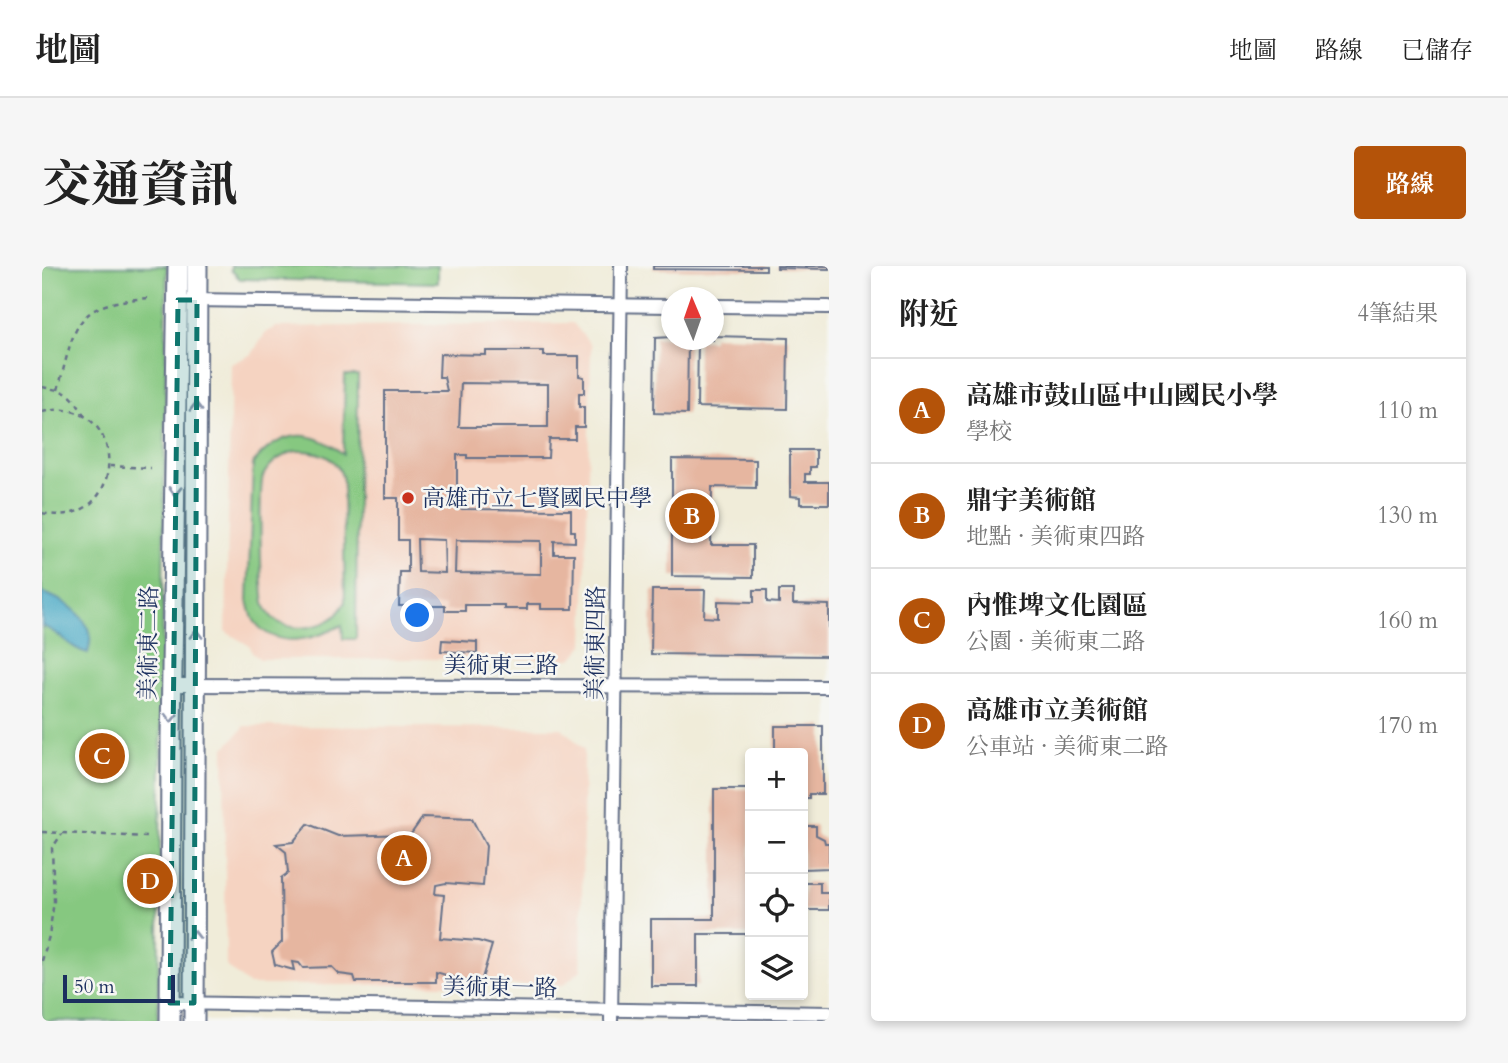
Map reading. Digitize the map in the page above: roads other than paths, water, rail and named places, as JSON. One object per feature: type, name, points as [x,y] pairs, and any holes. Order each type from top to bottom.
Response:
[{"type":"street","name":"美術東二路","points":[[178,266],[188,300],[196,684],[194,1012]]},
{"type":"street","name":"美術東二路","points":[[170,1012],[173,685],[188,300],[197,266]]},
{"type":"street","name":"美術東四路","points":[[611,1015],[621,266]]},
{"type":"street","points":[[188,300],[661,306]]},
{"type":"street","points":[[724,306],[829,307]]},
{"type":"street","name":"美術東三路","points":[[173,685],[829,687]]},
{"type":"street","name":"美術東一路","points":[[170,1012],[611,1015],[829,1013]]},
{"type":"water","points":[[42,592],[65,603],[84,620],[90,636],[88,653],[42,626]]},
{"type":"place","name":"高雄市立七賢國民中學","points":[[408,498]]},
{"type":"place","name":"鼎宇美術館","points":[[692,516]]},
{"type":"place","name":"內惟埤文化園區","points":[[102,756]]},
{"type":"place","name":"高雄市鼓山區中山國民小學","points":[[404,858]]},
{"type":"place","name":"高雄市立美術館","points":[[150,881]]}]
